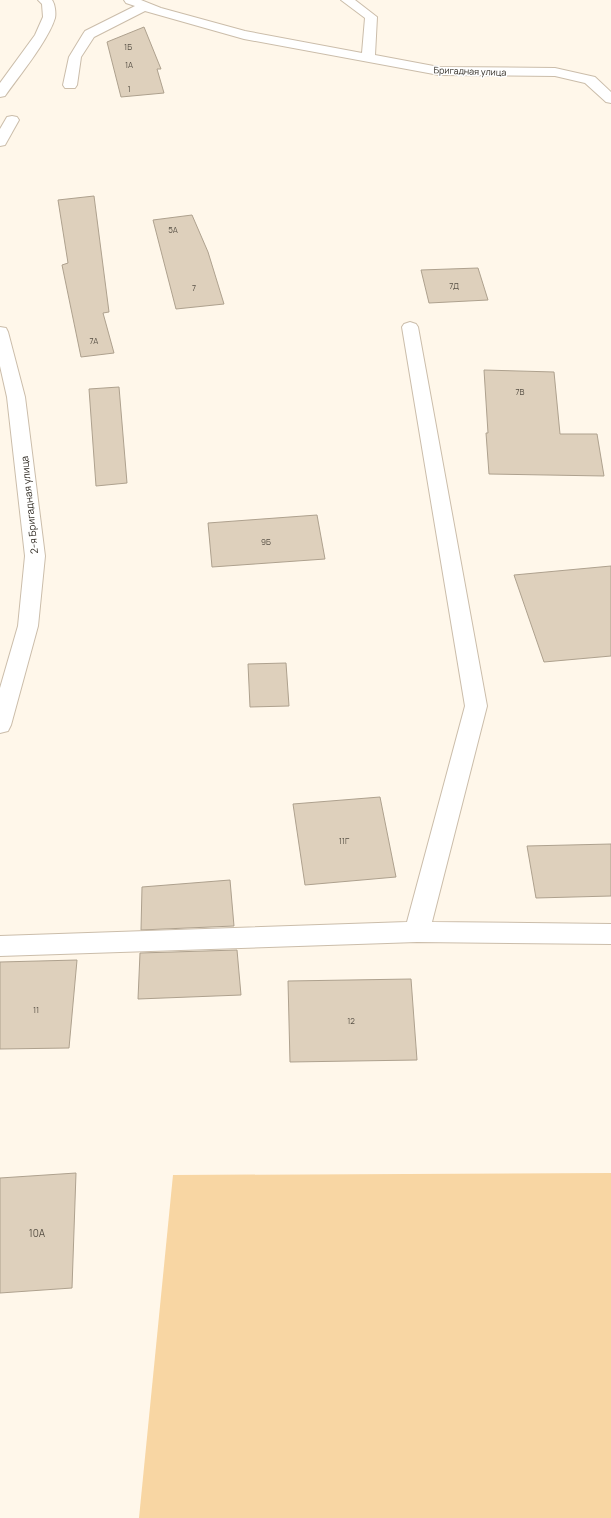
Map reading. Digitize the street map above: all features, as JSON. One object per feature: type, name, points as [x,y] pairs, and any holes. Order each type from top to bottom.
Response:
[{"type":"street","points":[[0,93],[41,35],[49,17],[48,3],[44,0]]},
{"type":"street","name":"Бригадная улица","points":[[130,0],[145,6],[244,35],[439,71],[555,72],[590,80],[611,99]]},
{"type":"street","points":[[347,0],[371,17],[368,58]]},
{"type":"street","points":[[70,85],[75,58],[89,34],[145,6]]},
{"type":"street","points":[[0,142],[12,120]]},
{"type":"street","points":[[410,327],[476,706],[417,932]]},
{"type":"street","name":"2-я Бригадная улица","points":[[0,332],[16,397],[35,556],[28,626],[0,725]]},
{"type":"street","points":[[0,946],[417,932],[611,934]]},
{"type":"shaded area","points":[[611,1173],[611,1518],[139,1518],[173,1175]]},
{"type":"building","points":[[144,27],[161,69],[157,69],[164,93],[121,97],[107,42]]},
{"type":"building","points":[[94,196],[109,312],[103,313],[114,353],[81,357],[62,265],[68,263],[58,200]]},
{"type":"building","points":[[192,215],[208,252],[224,304],[176,309],[153,220]]},
{"type":"building","points":[[478,268],[488,300],[429,303],[421,270]]},
{"type":"building","points":[[484,370],[554,372],[560,434],[597,434],[604,476],[489,474]]},
{"type":"building","points":[[119,387],[127,483],[96,486],[89,389]]},
{"type":"building","points":[[317,515],[325,559],[212,567],[208,523]]},
{"type":"building","points":[[611,566],[611,656],[544,662],[514,575]]},
{"type":"building","points":[[286,663],[289,706],[250,707],[248,664]]},
{"type":"building","points":[[380,797],[396,877],[305,885],[293,804]]},
{"type":"building","points":[[611,844],[611,896],[536,898],[527,846]]},
{"type":"building","points":[[230,880],[234,926],[141,930],[142,887]]},
{"type":"building","points":[[237,950],[241,995],[138,999],[140,953]]},
{"type":"building","points":[[77,960],[69,1048],[0,1049],[0,962]]},
{"type":"building","points":[[411,979],[417,1060],[290,1062],[288,981]]},
{"type":"building","points":[[76,1173],[72,1288],[0,1293],[0,1178]]}]
